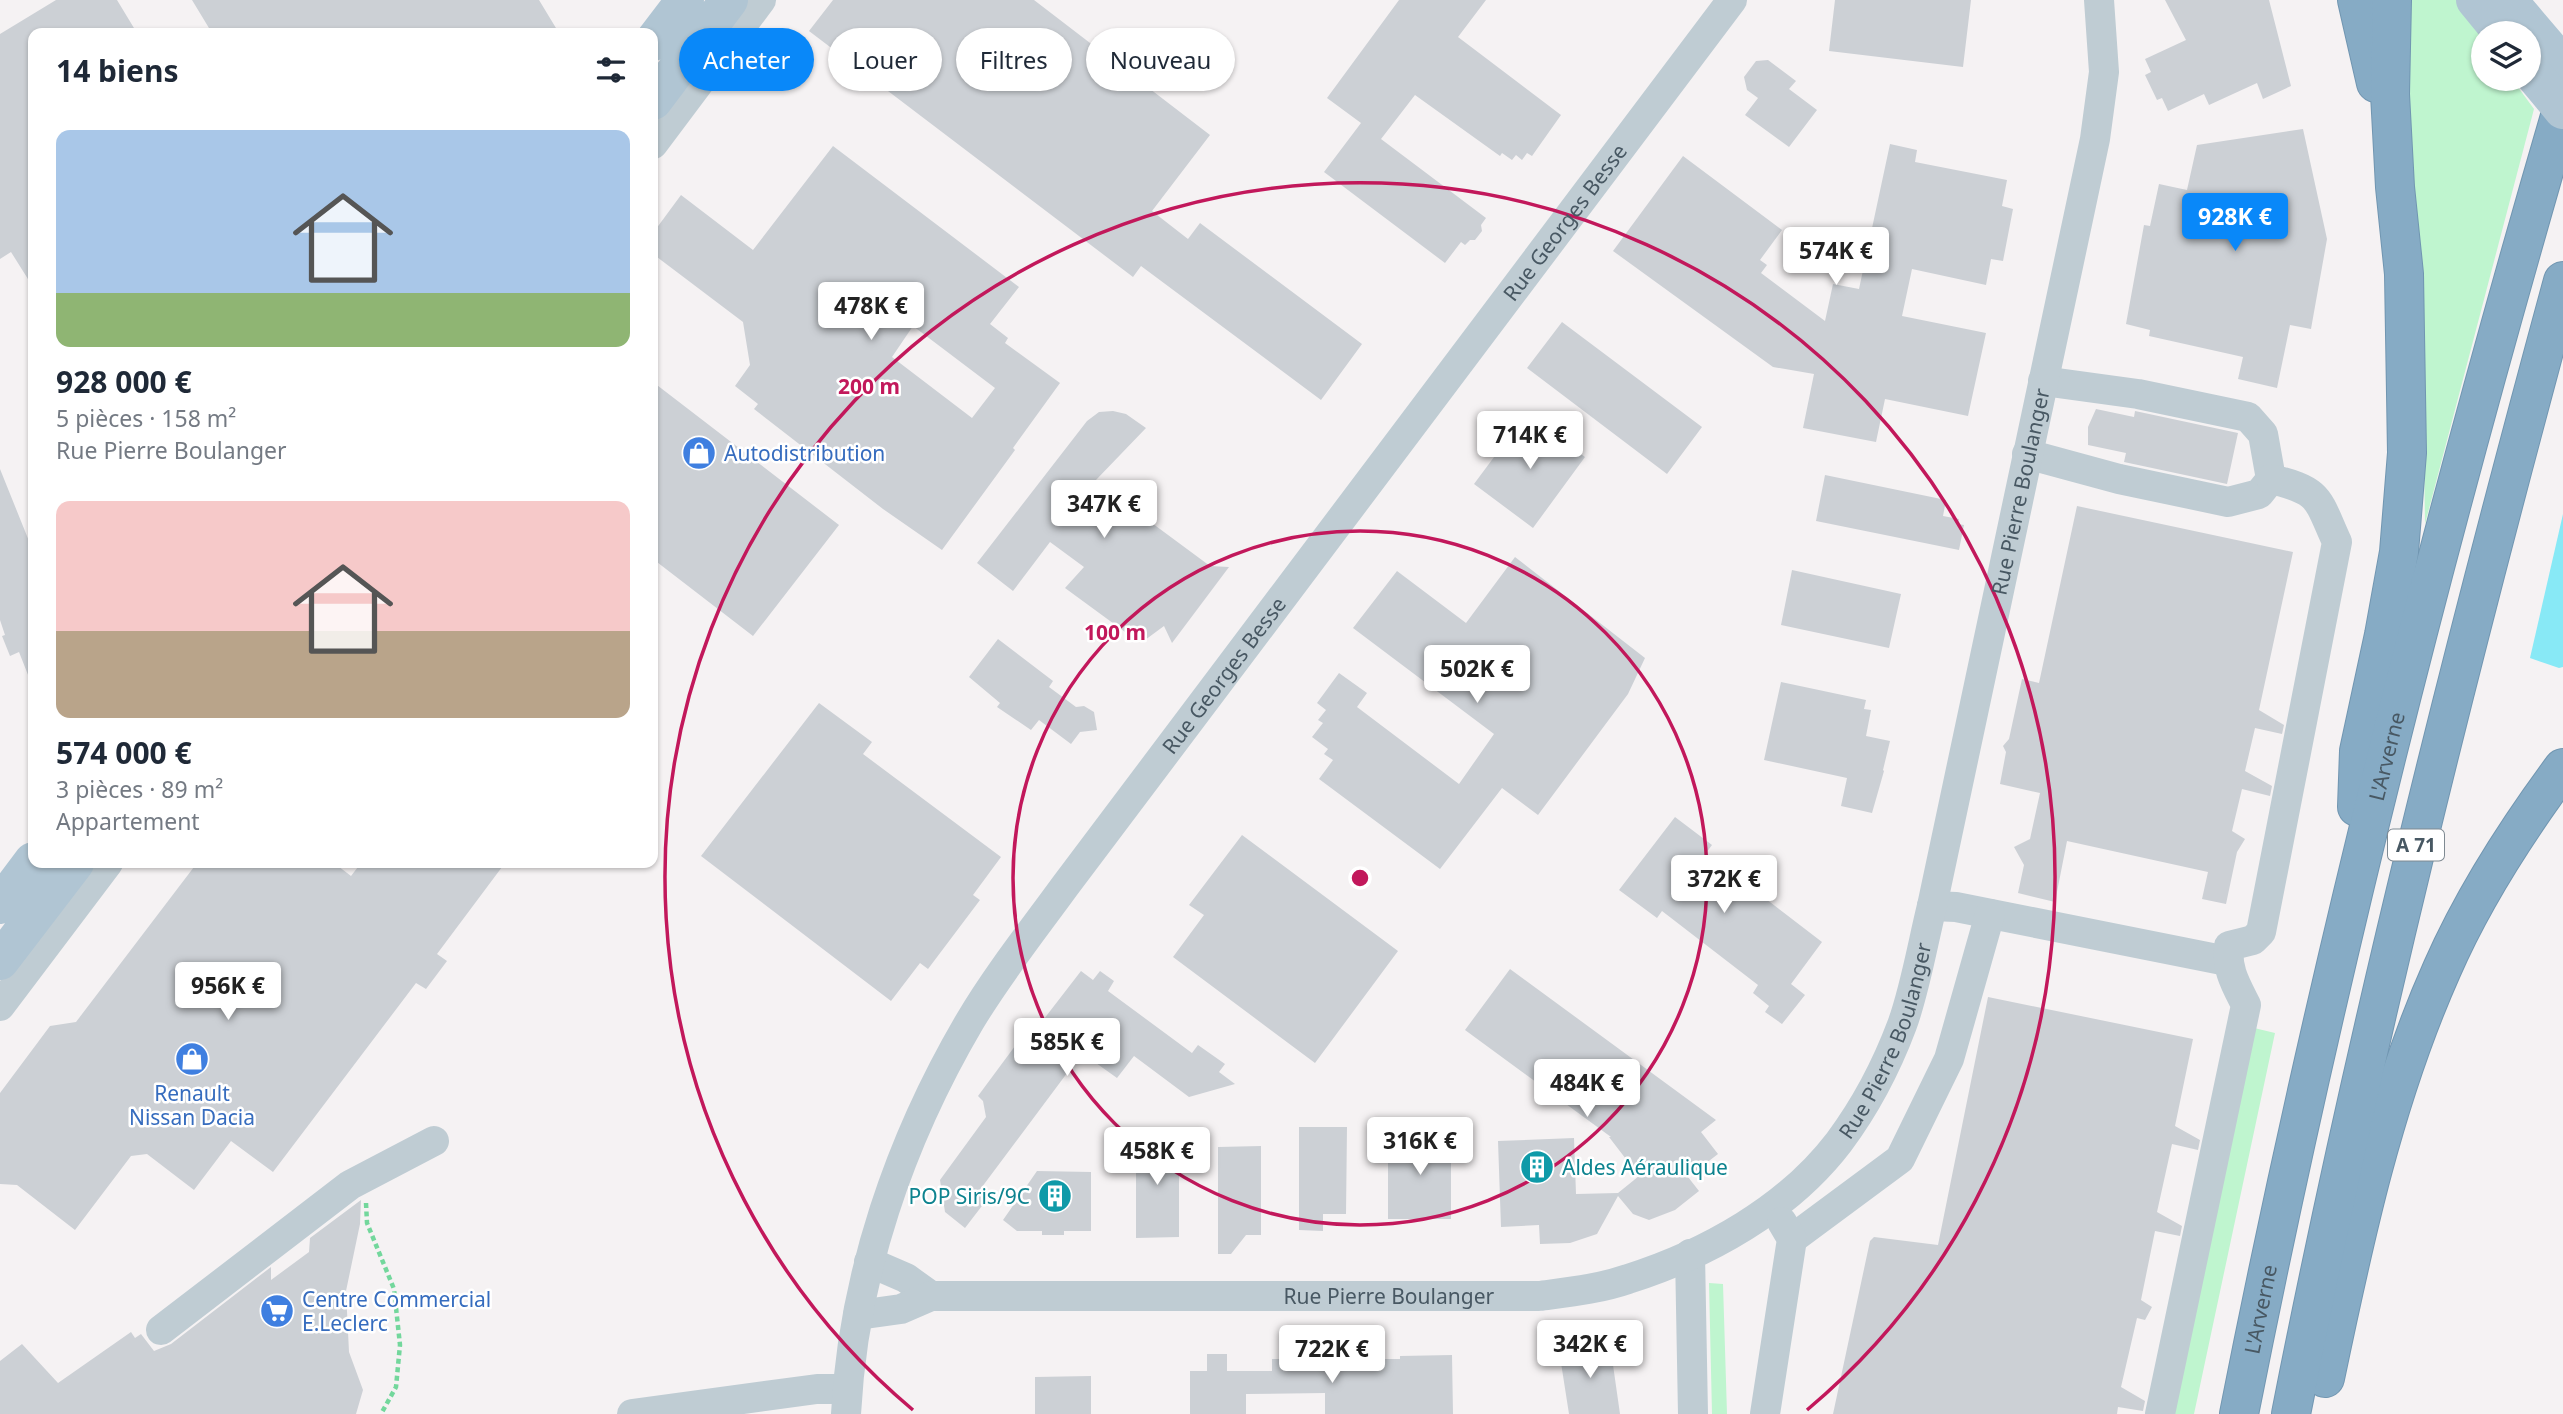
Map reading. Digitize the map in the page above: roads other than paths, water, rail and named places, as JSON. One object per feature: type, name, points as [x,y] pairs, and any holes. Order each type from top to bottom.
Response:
[{"type":"highway","points":[[2357,0],[2395,187]]},
{"type":"highway","points":[[2354,886],[2359,751],[2399,552],[2407,453],[2404,274],[2395,187],[2390,94],[2392,0]]},
{"type":"highway","name":"L'Arverne","points":[[2239,1414],[2281,1209],[2354,886],[2446,524],[2563,108]]},
{"type":"highway","name":"A 71","points":[[2291,1414],[2321,1260],[2373,1022],[2491,548],[2563,281]]},
{"type":"highway","points":[[2317,1414],[2383,1130],[2442,968],[2493,873],[2563,768]]},
{"type":"main road","points":[[658,35],[685,0]]},
{"type":"main road","points":[[658,94],[729,0]]},
{"type":"main road","points":[[2475,0],[2495,21]]},
{"type":"main road","points":[[2508,0],[2515,21]]},
{"type":"main road","points":[[2541,57],[2563,65]]},
{"type":"main road","points":[[2541,76],[2563,108]]},
{"type":"main road","points":[[0,905],[28,868]]},
{"type":"main road","points":[[0,961],[71,868]]},
{"type":"street","points":[[658,137],[761,0]]},
{"type":"street","name":"Rue Georges Besse","points":[[847,1401],[858,1315],[869,1262],[920,1117],[942,1071],[972,1019],[1073,874],[1732,0]]},
{"type":"street","name":"Rue Pierre Boulanger","points":[[858,1315],[901,1309],[931,1296],[1539,1296],[1588,1290],[1627,1280],[1731,1234],[1771,1208],[1807,1176],[1839,1142],[1866,1100],[1903,1022],[1932,906],[2097,129],[2104,72],[2099,0]]},
{"type":"street","points":[[2027,454],[2119,479],[2228,502],[2259,494],[2271,479],[2263,434],[2248,417],[2138,394],[2043,381]]},
{"type":"street","points":[[2160,1414],[2246,1005],[2232,979],[2227,961],[2229,946],[2253,940],[2261,932],[2337,542],[2317,497],[2297,485],[2271,479]]},
{"type":"street","points":[[0,1006],[104,868]]},
{"type":"street","points":[[1932,906],[1956,907],[2227,961]]},
{"type":"street","points":[[1792,1239],[1900,1159],[1949,1059],[1990,914]]},
{"type":"street","points":[[161,1330],[350,1185],[434,1140]]},
{"type":"street","points":[[1765,1414],[1792,1239],[1771,1208]]},
{"type":"street","points":[[1690,1254],[1693,1414]]},
{"type":"street","points":[[869,1262],[906,1278],[931,1296]]},
{"type":"street","points":[[632,1414],[817,1389],[847,1401]]},
{"type":"water","points":[[2563,514],[2563,667],[2559,668],[2530,658]]},
{"type":"place","name":"Autodistribution","points":[[699,453]]},
{"type":"place","name":"Renault Nissan Dacia","points":[[192,1059]]},
{"type":"place","name":"Aldes Aéraulique","points":[[1537,1167]]},
{"type":"place","name":"POP Siris/9C","points":[[1055,1196]]},
{"type":"place","name":"Centre Commercial E.Leclerc","points":[[277,1311]]}]
